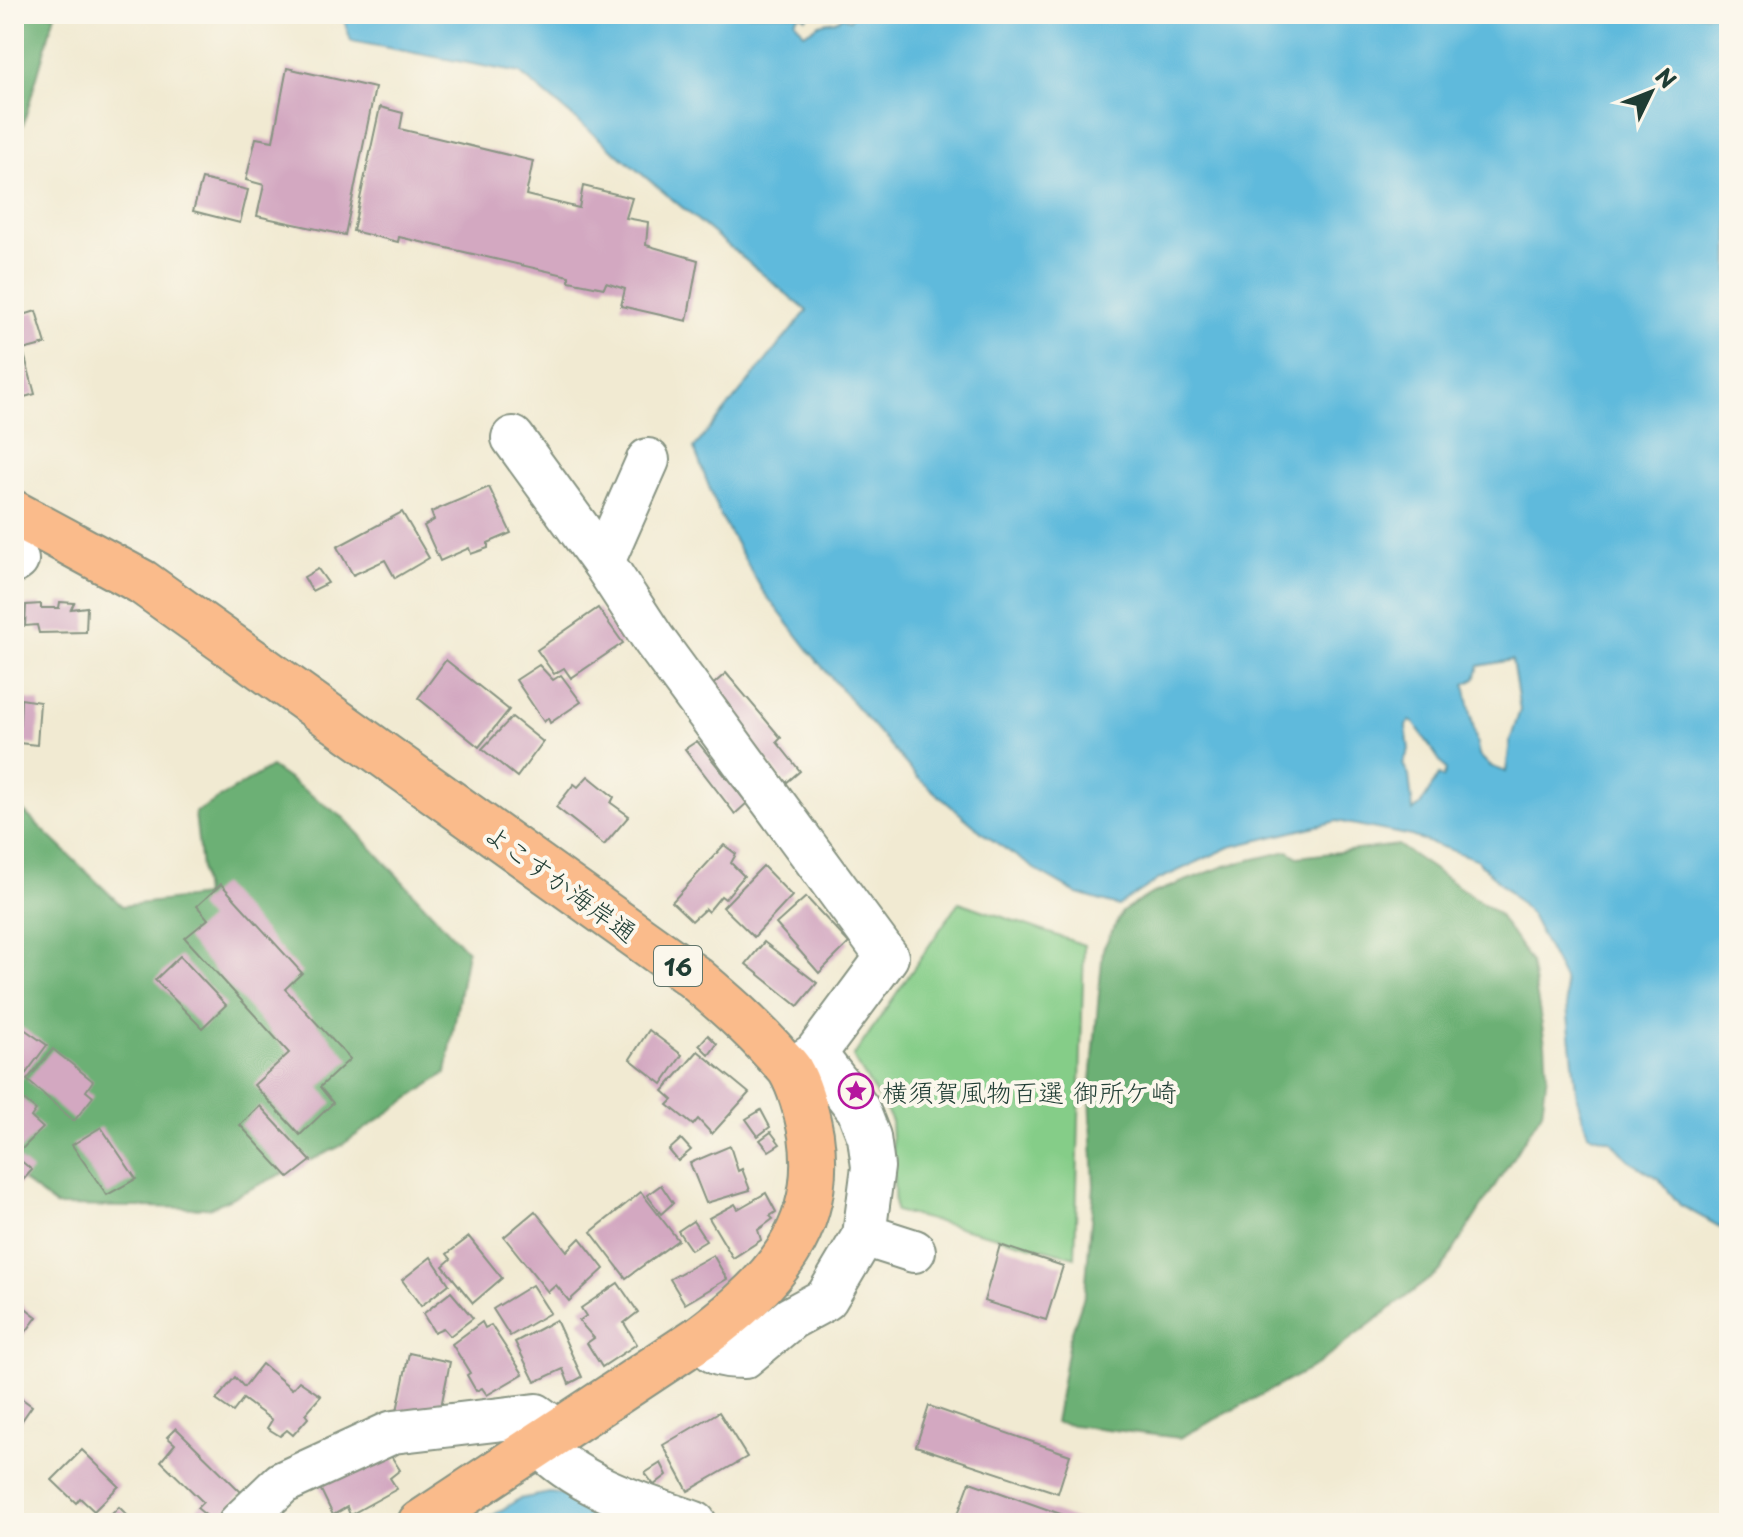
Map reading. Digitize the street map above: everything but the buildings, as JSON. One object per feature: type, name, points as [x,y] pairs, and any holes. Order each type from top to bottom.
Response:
[{"type":"highway","name":"よこすか海岸通","points":[[14,513],[142,582],[694,977],[751,1026],[802,1062],[815,1162],[804,1221],[792,1247],[768,1280],[701,1337],[420,1523]]},
{"type":"street","points":[[513,438],[603,562],[654,640],[887,957],[802,1062],[858,1109],[869,1137],[873,1167],[864,1235],[826,1299],[791,1318],[744,1357],[722,1356],[710,1350],[701,1337]]},
{"type":"street","points":[[603,562],[648,460]]},
{"type":"street","points":[[14,551],[17,560],[14,562]]},
{"type":"street","points":[[864,1235],[914,1251]]},
{"type":"street","points":[[240,1523],[282,1483],[393,1432],[536,1415],[548,1437],[550,1456],[611,1494],[695,1523]]},
{"type":"green space","points":[[14,14],[55,14],[23,125],[14,131]]},
{"type":"green space","points":[[271,767],[344,818],[467,951],[446,1073],[339,1147],[210,1208],[56,1206],[14,1174],[14,802],[122,906],[204,896],[195,813]]},
{"type":"green space","points":[[1398,845],[1498,914],[1531,963],[1545,1043],[1547,1074],[1542,1112],[1441,1270],[1314,1367],[1180,1438],[1055,1423],[1069,1340],[1085,1293],[1094,1186],[1090,1093],[1103,949],[1122,912],[1151,894],[1225,866],[1288,851],[1298,857]]},
{"type":"green space","points":[[959,902],[1084,945],[1075,1257],[895,1211],[891,1119],[853,1057]]},
{"type":"water","points":[[342,14],[811,14],[806,18],[798,16],[795,21],[804,33],[843,16],[850,20],[853,14],[1729,14],[1729,1232],[1680,1205],[1659,1179],[1631,1162],[1611,1141],[1588,1134],[1577,1098],[1564,979],[1530,913],[1476,859],[1411,836],[1337,821],[1230,847],[1158,880],[1118,906],[1078,894],[1039,872],[985,835],[918,778],[818,662],[762,590],[720,515],[694,448],[807,311],[520,73],[351,41]],"holes":[[[1512,660],[1520,710],[1510,741],[1506,772],[1490,766],[1479,755],[1465,684],[1475,679],[1479,666]],[[1410,721],[1446,770],[1443,778],[1439,775],[1420,806],[1413,811],[1409,776],[1403,764],[1409,750],[1406,726]]]},
{"type":"water","points":[[550,1493],[582,1497],[653,1523],[481,1523],[519,1499]]},
{"type":"place","name":"横須賀風物百選 御所ケ崎","points":[[856,1091]]}]
